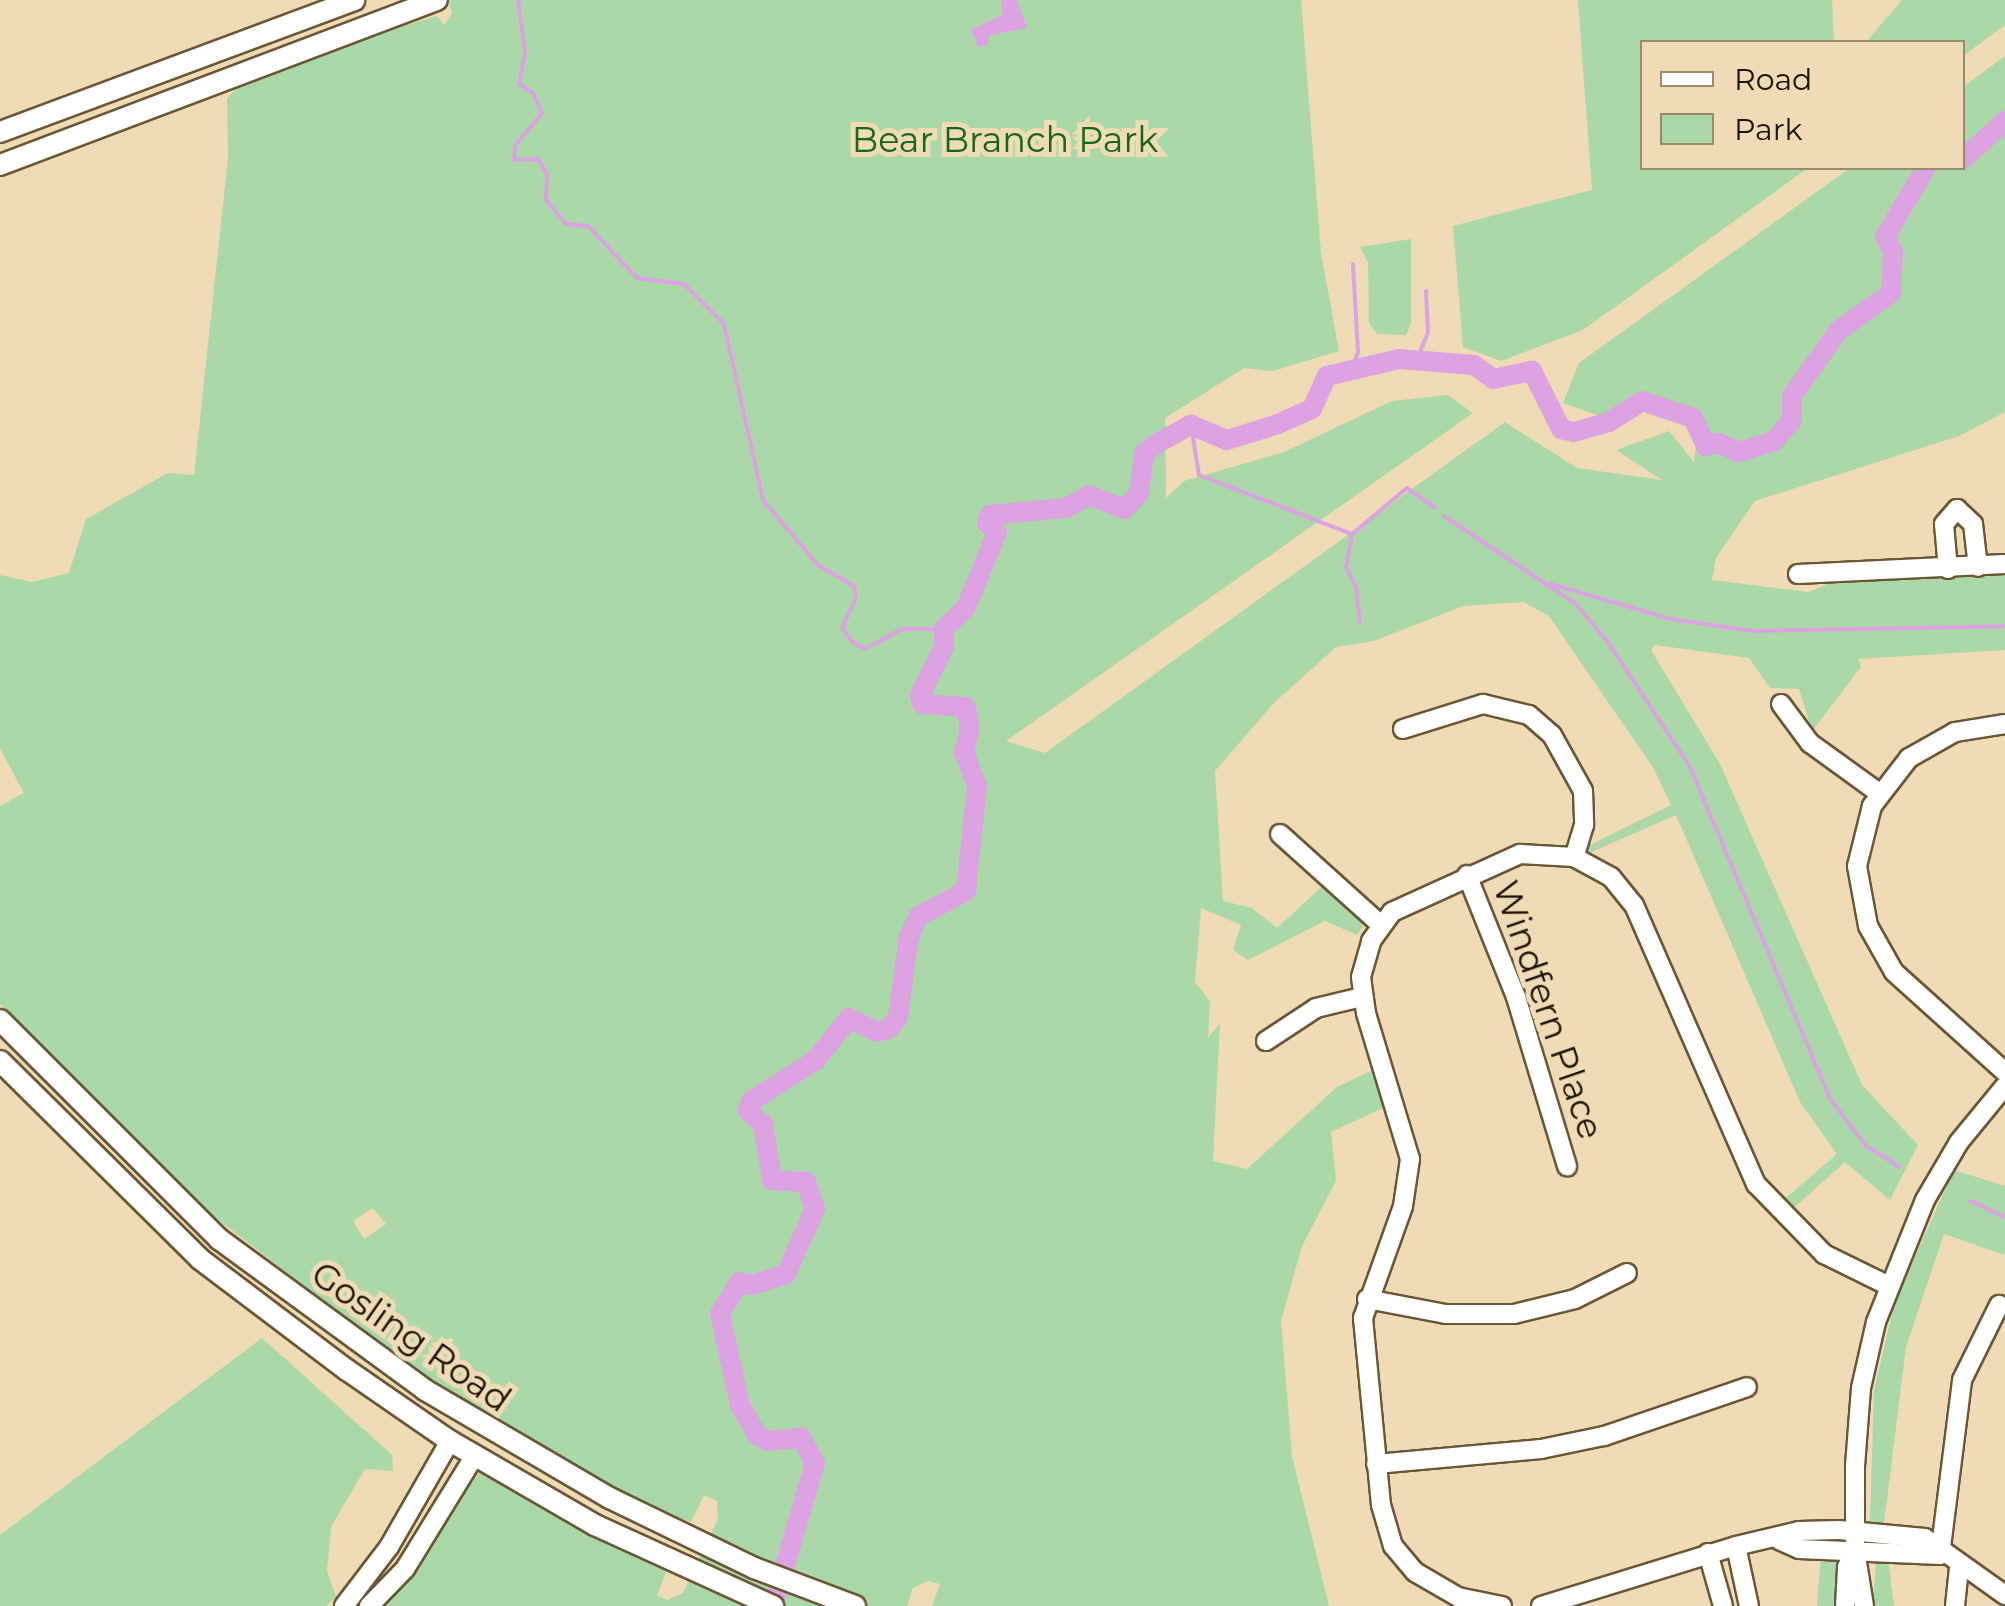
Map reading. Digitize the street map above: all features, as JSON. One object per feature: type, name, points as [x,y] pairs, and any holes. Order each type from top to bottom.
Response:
[{"type":"main road","points":[[0,132],[354,0]]},
{"type":"main road","points":[[0,165],[431,2]]},
{"type":"main road","name":"Gosling Road","points":[[0,1020],[218,1239],[319,1316],[488,1431],[685,1536],[856,1606]]},
{"type":"main road","name":"Gosling Road","points":[[0,1061],[200,1259],[450,1441],[672,1562],[773,1606]]},
{"type":"street","points":[[1948,569],[1944,524],[1957,509],[1973,524],[1978,567]]},
{"type":"street","points":[[1798,574],[2005,564]]},
{"type":"street","points":[[1403,728],[1483,704],[1529,715],[1552,735],[1583,791],[1584,825],[1574,856]]},
{"type":"street","points":[[1781,704],[1810,743],[1879,792]]},
{"type":"street","points":[[2005,724],[1930,743],[1879,792],[1857,866],[1868,926],[1894,972],[2005,1072]]},
{"type":"street","points":[[1280,834],[1380,924]]},
{"type":"street","points":[[1502,1606],[1442,1590],[1405,1562],[1384,1521],[1362,1336],[1366,1299],[1403,1206],[1410,1159],[1362,996],[1365,956],[1380,924],[1467,875],[1520,854],[1574,856],[1611,877],[1634,905],[1756,1184],[1824,1254],[1887,1285]]},
{"type":"street","name":"Windfern Place","points":[[1467,875],[1516,997],[1567,1166]]},
{"type":"street","points":[[1266,1041],[1316,1008],[1362,996]]},
{"type":"street","points":[[1864,1606],[1856,1550],[1861,1388],[1887,1285],[1941,1172],[2005,1086]]},
{"type":"street","points":[[1366,1299],[1446,1314],[1514,1314],[1575,1299],[1627,1273]]},
{"type":"street","points":[[1940,1554],[1962,1380],[1999,1306]]},
{"type":"street","points":[[1376,1464],[1541,1450],[1604,1436],[1747,1388]]},
{"type":"street","points":[[344,1606],[389,1547],[450,1441]]},
{"type":"street","points":[[369,1606],[405,1568],[476,1455]]},
{"type":"street","points":[[1542,1606],[1708,1553],[1779,1540],[1799,1531],[1904,1532],[1925,1538],[1996,1597]]},
{"type":"street","points":[[1779,1540],[1799,1548],[1940,1554]]},
{"type":"street","points":[[1736,1546],[1750,1606]]},
{"type":"street","points":[[1845,1606],[1847,1567],[1856,1550]]},
{"type":"street","points":[[1708,1553],[1724,1606]]},
{"type":"street","points":[[1955,1606],[1960,1569]]},
{"type":"green space","name":"Bear Branch Park","points":[[448,0],[1301,0],[1321,253],[1339,351],[1273,371],[1244,368],[1165,418],[1166,498],[1184,481],[1284,452],[1392,401],[1448,395],[1473,413],[1006,741],[1045,753],[1505,422],[1577,468],[1662,480],[1616,450],[1669,431],[1694,462],[1700,415],[1660,398],[1603,417],[1563,403],[1579,363],[1847,170],[1965,170],[1965,86],[2005,56],[2005,412],[1959,436],[1755,501],[1716,558],[1712,580],[1809,592],[1827,584],[2005,574],[2005,650],[1858,659],[1861,667],[1812,731],[1799,689],[1770,688],[1749,658],[1655,645],[1651,650],[1720,764],[1862,1085],[1918,1145],[1890,1200],[1845,1162],[1788,1213],[1780,1203],[1837,1154],[1800,1102],[1676,815],[1589,853],[1586,847],[1671,805],[1654,769],[1549,616],[1523,602],[1463,606],[1374,641],[1336,647],[1274,703],[1215,771],[1223,901],[1252,908],[1277,928],[1325,884],[1364,924],[1357,935],[1325,921],[1248,960],[1233,950],[1241,925],[1201,908],[1195,982],[1210,1001],[1208,1038],[1220,1023],[1213,1161],[1247,1169],[1337,1087],[1377,1068],[1389,1105],[1331,1132],[1336,1181],[1302,1246],[1281,1321],[1292,1456],[1329,1606],[932,1606],[940,1584],[928,1581],[913,1588],[907,1606],[377,1606],[480,1472],[667,1570],[657,1595],[667,1600],[683,1593],[718,1519],[717,1501],[704,1495],[691,1522],[620,1494],[427,1380],[212,1215],[0,1004],[0,806],[24,793],[0,749],[0,575],[32,582],[69,573],[86,519],[168,473],[194,475],[228,158],[227,98],[237,88],[386,31],[437,16],[444,25],[452,13]],"holes":[[[373,1208],[386,1224],[364,1239],[353,1221]]]},
{"type":"green space","points":[[1578,0],[1832,0],[1834,40],[1640,40],[1640,170],[1805,170],[1583,330],[1501,361],[1463,347],[1453,226],[1592,190]]},
{"type":"green space","points":[[1902,0],[2005,0],[2005,25],[1965,55],[1965,40],[1868,40]]},
{"type":"green space","points":[[1411,239],[1411,324],[1406,335],[1377,334],[1369,323],[1368,263],[1360,247]]},
{"type":"green space","points":[[1954,1170],[2005,1186],[2005,1255],[1944,1234],[1906,1347],[1884,1524],[1870,1521],[1874,1390],[1895,1302]]},
{"type":"green space","points":[[262,1338],[392,1455],[393,1471],[365,1469],[331,1527],[327,1571],[336,1597],[326,1606],[0,1606],[0,1535]]},
{"type":"green space","points":[[1821,1554],[1842,1564],[1841,1606],[1817,1606]]},
{"type":"green space","points":[[1888,1560],[1894,1606],[1873,1606],[1876,1562]]},
{"type":"shaded area","points":[[1001,0],[1017,0],[1027,28],[989,35],[988,45],[978,47],[971,30],[1002,15]]},
{"type":"waterway","points":[[518,0],[525,53],[519,84],[533,93],[542,113],[515,146],[514,160],[538,159],[547,174],[546,200],[566,224],[588,226],[637,278],[684,284],[724,324],[763,500],[818,565],[854,586],[856,598],[842,628],[852,642],[865,649],[902,629],[944,629]]},
{"type":"waterway","points":[[1965,157],[2005,121]]},
{"type":"waterway","points":[[773,1606],[815,1463],[801,1438],[768,1441],[757,1435],[740,1405],[720,1314],[739,1282],[752,1285],[786,1274],[815,1209],[806,1182],[772,1180],[763,1124],[748,1111],[751,1101],[816,1060],[849,1018],[876,1032],[889,1029],[898,1017],[909,937],[919,916],[966,891],[977,786],[964,752],[970,728],[966,707],[922,704],[920,695],[944,647],[944,629],[966,608],[997,532],[987,523],[990,515],[1066,508],[1089,495],[1124,509],[1139,494],[1144,453],[1158,443],[1191,425],[1227,440],[1278,424],[1312,409],[1327,376],[1399,359],[1474,365],[1493,379],[1532,371],[1561,429],[1574,432],[1609,422],[1642,401],[1693,418],[1706,446],[1718,443],[1739,452],[1774,441],[1792,420],[1792,396],[1838,331],[1891,293],[1893,252],[1885,237],[1925,170]]},
{"type":"waterway","points":[[1350,374],[1358,352],[1353,264]]},
{"type":"waterway","points":[[1416,361],[1428,333],[1426,291]]},
{"type":"waterway","points":[[1191,425],[1199,475],[1352,534],[1407,488],[1435,508]]},
{"type":"waterway","points":[[1444,516],[1542,581]]},
{"type":"waterway","points":[[1352,534],[1346,567],[1356,587],[1360,623]]},
{"type":"waterway","points":[[1543,582],[1575,603],[1607,641],[1690,767],[1831,1100],[1866,1146],[1899,1167]]},
{"type":"waterway","points":[[1551,584],[1671,619],[1752,631],[2005,626]]},
{"type":"waterway","points":[[1970,1201],[2005,1217]]}]
